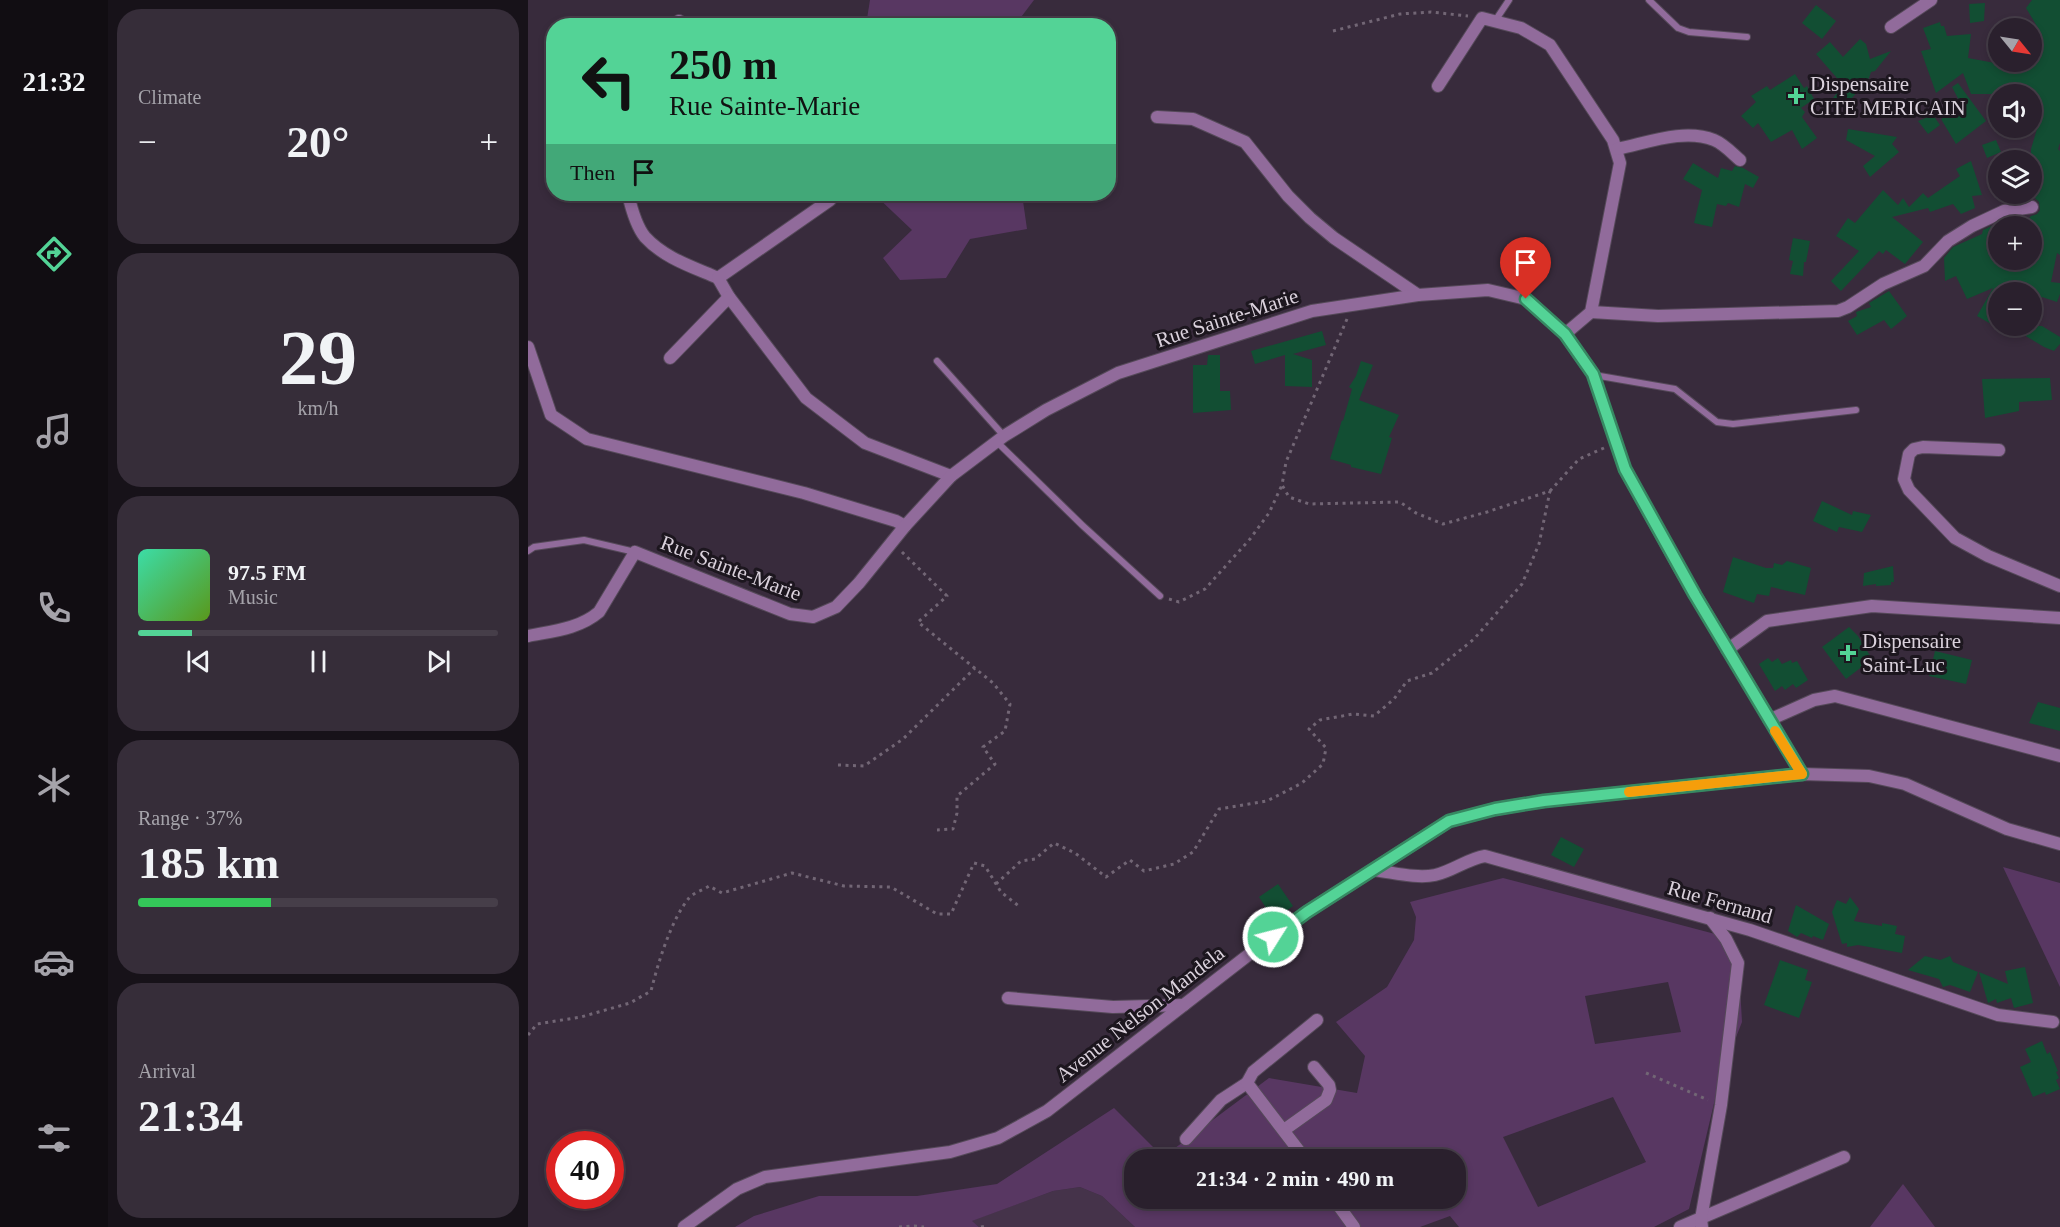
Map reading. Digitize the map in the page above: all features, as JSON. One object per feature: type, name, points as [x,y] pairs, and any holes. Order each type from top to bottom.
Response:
[{"type":"street","points":[[1891,27],[1931,0]]},
{"type":"street","points":[[1438,86],[1482,18],[1521,28],[1550,45],[1613,140],[1620,163],[1591,312],[1565,334]]},
{"type":"street","points":[[1157,117],[1193,119],[1245,142],[1288,196],[1310,218],[1334,238],[1418,295]]},
{"type":"street","points":[[1617,149],[1679,136],[1697,136],[1715,140],[1740,160]]},
{"type":"street","points":[[630,201],[644,236],[668,256],[718,278],[729,297],[806,398],[865,443],[951,476]]},
{"type":"street","points":[[718,278],[829,201]]},
{"type":"street","points":[[1591,312],[1658,316],[1838,311],[1848,308],[1883,284],[1924,267],[1948,241],[1972,226],[2004,211],[2032,207]]},
{"type":"street","name":"Rue Sainte-Marie","points":[[528,636],[577,626],[591,619],[599,612],[635,552],[783,612],[813,617],[836,607],[951,476],[1000,439],[1046,410],[1118,373],[1312,312],[1418,295],[1488,290],[1526,299],[1565,334],[1593,374],[1625,469],[1727,650],[1802,774]]},
{"type":"street","points":[[670,358],[729,297]]},
{"type":"street","points":[[528,347],[551,416],[587,439],[804,493],[896,521],[905,526]]},
{"type":"street","points":[[1999,450],[1923,447],[1914,449],[1909,454],[1904,479],[1909,490],[1955,538],[1988,556],[2060,586]]},
{"type":"street","points":[[1727,650],[1767,621],[1872,606],[2060,618]]},
{"type":"street","points":[[1769,720],[1814,700],[1835,696],[2060,756]]},
{"type":"street","name":"Avenue Nelson Mandela","points":[[684,1227],[737,1189],[765,1177],[950,1152],[998,1138],[1047,1111],[1307,912],[1449,821],[1495,809],[1544,801],[1802,774],[1869,776],[1905,784],[2007,829],[2060,844]]},
{"type":"street","name":"Rue Fernand","points":[[1372,870],[1435,875],[1474,858],[1485,856],[1750,930],[1998,1015],[2053,1022]]},
{"type":"street","points":[[1701,1223],[1721,1105],[1738,963],[1726,939],[1710,918]]},
{"type":"street","points":[[1008,998],[1113,1007],[1184,1005]]},
{"type":"street","points":[[1186,1139],[1221,1100],[1247,1083],[1253,1072],[1317,1020]]},
{"type":"street","points":[[1284,1130],[1326,1100],[1329,1095],[1329,1085],[1314,1067]]},
{"type":"street","points":[[1247,1083],[1298,1149]]},
{"type":"street","points":[[1685,1226],[1701,1223],[1844,1157]]},
{"type":"street","points":[[1341,1209],[1354,1227]]},
{"type":"lane","points":[[1495,21],[1509,0]]},
{"type":"lane","points":[[1649,0],[1678,28],[1689,32],[1747,37]]},
{"type":"lane","points":[[937,361],[1000,439],[1082,525],[1160,596]]},
{"type":"lane","points":[[1593,374],[1675,389],[1717,422],[1733,424],[1856,410]]},
{"type":"lane","points":[[528,551],[584,540],[635,552]]},
{"type":"path","points":[[1333,31],[1400,14],[1431,12],[1482,18]]},
{"type":"path","points":[[1160,596],[1179,602],[1205,589],[1250,539],[1269,513],[1282,485],[1286,462],[1353,304]]},
{"type":"path","points":[[1282,485],[1289,497],[1309,504],[1400,502],[1416,513],[1443,524],[1550,491],[1579,459],[1616,442]]},
{"type":"path","points":[[996,884],[1021,861],[1035,859],[1054,843],[1075,853],[1106,877],[1130,860],[1144,871],[1174,864],[1193,852],[1219,809],[1267,801],[1302,783],[1323,764],[1326,748],[1309,729],[1320,720],[1353,714],[1374,716],[1394,699],[1407,681],[1432,673],[1474,639],[1522,584],[1539,544],[1550,491]]},
{"type":"path","points":[[892,543],[947,596],[918,622],[993,683],[1010,704],[1005,731],[983,747],[995,764],[957,796],[957,813],[953,830],[937,830]]},
{"type":"path","points":[[838,765],[864,766],[903,740],[975,668]]},
{"type":"path","points":[[528,1035],[537,1024],[581,1017],[630,1003],[651,990],[658,959],[689,897],[709,886],[722,893],[792,873],[844,886],[891,887],[937,914],[951,914],[974,863],[984,866],[1001,892],[1020,907]]},
{"type":"path","points":[[1646,1073],[1721,1105]]},
{"type":"path","points":[[899,1227],[924,1227]]},
{"type":"shaded area","points":[[870,0],[1034,0],[1020,18],[867,18]]},
{"type":"shaded area","points":[[881,201],[1023,201],[1027,229],[970,239],[946,278],[900,280],[883,258],[912,230]]},
{"type":"shaded area","points":[[2003,867],[2060,883],[2060,987]]},
{"type":"shaded area","points":[[1503,878],[1715,934],[1739,968],[1742,1022],[1720,1078],[1689,1209],[1654,1227],[1459,1227],[1450,1216],[1420,1227],[1135,1227],[1102,1196],[1080,1187],[1053,1191],[972,1221],[979,1227],[735,1227],[754,1216],[819,1196],[917,1196],[997,1184],[1114,1108],[1155,1149],[1124,1149],[1124,1209],[1466,1209],[1466,1149],[1174,1149],[1269,1078],[1357,1093],[1365,1056],[1336,1022],[1387,987],[1414,940],[1416,917],[1410,902]],"holes":[[[1668,982],[1681,1032],[1595,1044],[1585,996]],[[1613,1097],[1646,1162],[1538,1207],[1503,1137]]]},
{"type":"shaded area","points":[[1903,1184],[1935,1227],[1870,1227]]},
{"type":"shaded area","points":[[1080,1187],[1102,1196],[1135,1227],[979,1227],[971,1221],[1053,1191]]},
{"type":"building","points":[[2032,0],[2060,0],[2060,143],[2058,149],[2060,151],[2060,255],[2057,253],[2051,282],[2060,283],[2060,294],[2057,302],[2042,297],[2042,282],[1988,282],[1988,290],[1967,299],[1956,276],[1945,281],[1944,258],[1953,247],[1982,234],[1983,230],[1988,228],[1988,270],[2042,270],[2042,216],[2031,216],[2037,214],[2040,210],[2039,204],[2042,204],[2042,150],[2031,149],[2034,138],[2042,138],[2042,84],[1988,84],[1988,94],[1971,94],[1963,73],[1936,93],[1921,51],[1931,49],[1923,28],[1940,22],[1947,36],[1971,34],[1968,58],[1988,62],[1988,72],[2042,72],[2042,18],[2032,18],[2026,8]]},
{"type":"building","points":[[1985,3],[1984,21],[1970,23],[1969,4]]},
{"type":"building","points":[[1816,5],[1836,21],[1822,39],[1802,23]]},
{"type":"building","points":[[1860,39],[1866,44],[1870,59],[1891,51],[1875,71],[1871,72],[1869,78],[1846,105],[1833,98],[1843,85],[1816,54],[1830,42],[1843,57]]},
{"type":"building","points":[[1795,74],[1804,88],[1807,86],[1814,99],[1801,108],[1805,112],[1802,117],[1817,138],[1802,149],[1792,130],[1771,142],[1758,123],[1753,128],[1741,116],[1756,102],[1751,96],[1767,86],[1770,90]]},
{"type":"building","points":[[1958,83],[1986,121],[1956,144],[1941,119],[1963,108],[1952,87]]},
{"type":"building","points":[[1933,115],[1940,125],[1928,134],[1918,121]]},
{"type":"building","points":[[1848,129],[1897,137],[1892,144],[1899,152],[1870,177],[1863,166],[1875,156],[1846,140]]},
{"type":"building","points":[[1996,140],[2000,150],[1988,150],[1987,158],[1982,145]]},
{"type":"building","points":[[1971,161],[1982,195],[1972,196],[1975,208],[1961,214],[1953,204],[1930,212],[1928,208],[1892,217],[1923,242],[1905,264],[1886,250],[1883,254],[1879,251],[1841,291],[1831,281],[1859,251],[1836,236],[1848,218],[1855,223],[1883,190],[1898,205],[1903,198],[1909,207],[1923,193],[1928,198],[1960,176],[1956,169]]},
{"type":"building","points":[[1693,163],[1718,178],[1721,168],[1732,171],[1735,166],[1759,177],[1753,188],[1745,184],[1739,207],[1728,203],[1726,206],[1717,204],[1712,227],[1694,223],[1702,190],[1683,179]]},
{"type":"building","points":[[1793,238],[1810,241],[1803,276],[1790,274],[1793,261],[1789,260]]},
{"type":"building","points":[[1889,291],[1907,316],[1891,329],[1884,320],[1857,335],[1848,321],[1857,316],[1856,312],[1871,307],[1869,303]]},
{"type":"building","points":[[1988,297],[1988,322],[1977,316]]},
{"type":"building","points":[[2042,326],[2060,337],[2060,344],[2054,351],[2026,336],[2042,336]]},
{"type":"building","points":[[1322,331],[1326,345],[1293,354],[1312,360],[1312,387],[1285,386],[1285,355],[1255,364],[1251,351]]},
{"type":"building","points":[[1208,355],[1220,355],[1220,391],[1230,391],[1231,410],[1193,413],[1193,365],[1207,365]]},
{"type":"building","points":[[1361,361],[1373,365],[1359,400],[1399,415],[1389,437],[1392,438],[1381,474],[1330,459],[1352,389],[1349,387]]},
{"type":"building","points":[[2050,378],[2052,400],[2019,402],[2019,411],[1985,418],[1982,379]]},
{"type":"building","points":[[1822,501],[1852,515],[1853,511],[1871,515],[1862,532],[1839,527],[1837,532],[1813,521]]},
{"type":"building","points":[[1733,557],[1766,568],[1773,568],[1774,563],[1782,565],[1787,561],[1811,568],[1805,595],[1771,587],[1769,596],[1757,594],[1754,603],[1723,592]]},
{"type":"building","points":[[1893,566],[1894,582],[1891,582],[1891,585],[1863,586],[1864,573]]},
{"type":"building","name":"Dispensaire Saint-Luc","points":[[1849,627],[1858,636],[1872,659],[1846,679],[1822,647]]},
{"type":"building","points":[[1935,651],[1972,660],[1966,684],[1929,676]]},
{"type":"building","points":[[1768,658],[1772,662],[1778,658],[1782,664],[1791,660],[1792,663],[1797,661],[1808,680],[1796,688],[1793,684],[1785,690],[1782,686],[1775,691],[1759,664]]},
{"type":"building","points":[[2038,702],[2060,708],[2060,731],[2029,723]]},
{"type":"building","points":[[1561,837],[1584,849],[1574,867],[1551,855]]},
{"type":"building","points":[[1278,884],[1293,906],[1274,920],[1259,897]]},
{"type":"building","points":[[1850,897],[1859,909],[1854,921],[1897,926],[1895,934],[1905,936],[1902,953],[1858,945],[1847,947],[1847,943],[1842,944],[1832,912],[1837,900],[1846,904]]},
{"type":"building","points":[[1796,905],[1829,924],[1823,940],[1801,933],[1797,937],[1788,931]]},
{"type":"building","points":[[1925,956],[1940,960],[1950,956],[1953,962],[1978,972],[1970,992],[1950,985],[1943,987],[1939,979],[1908,970]]},
{"type":"building","points":[[1780,960],[1808,970],[1805,980],[1812,982],[1799,1018],[1764,1005]]},
{"type":"building","points":[[2025,967],[2033,1003],[2014,1008],[2011,998],[1997,1003],[1996,999],[1988,1003],[1979,972],[2008,984],[2005,971]]},
{"type":"building","points":[[2042,1041],[2047,1054],[2050,1052],[2058,1071],[2056,1072],[2059,1078],[2056,1080],[2060,1089],[2033,1097],[2020,1067],[2031,1062],[2025,1049]]},
{"type":"slow traffic","points":[[1629,792],[1802,774],[1775,731]]},
{"type":"place","name":"Dispensaire CITE MERICAIN","points":[[1796,96]]},
{"type":"place","name":"Dispensaire Saint-Luc","points":[[1848,653]]},
{"type":"route","points":[[1273,937],[1307,912],[1449,821],[1495,809],[1544,801],[1802,774],[1695,595],[1625,469],[1593,374],[1565,334],[1526,299]]}]
